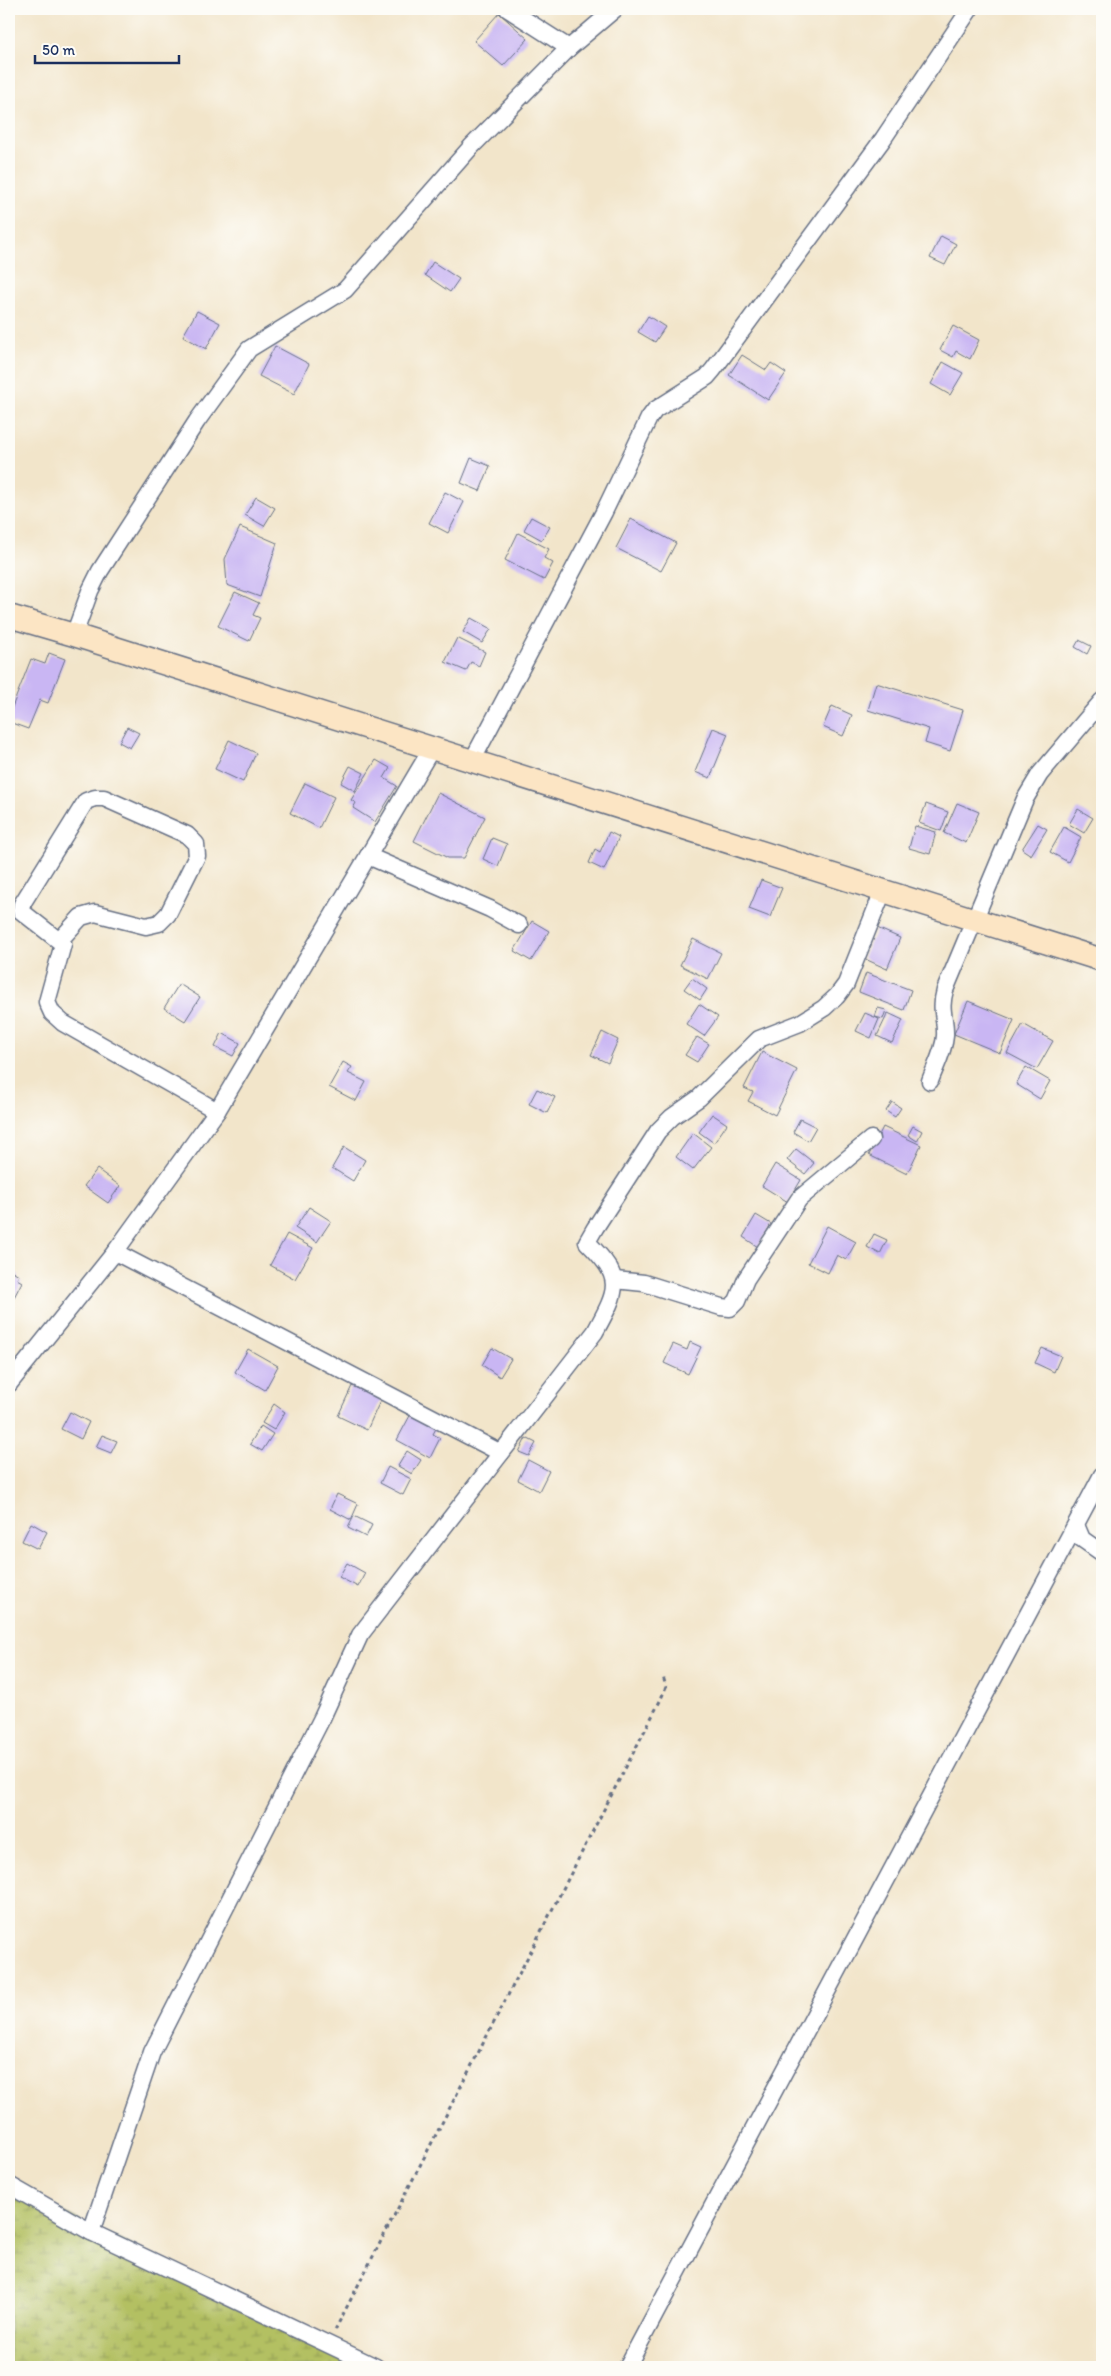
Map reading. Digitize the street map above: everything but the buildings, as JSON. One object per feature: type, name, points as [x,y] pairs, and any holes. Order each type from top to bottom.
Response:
[{"type":"street","points":[[508,9],[569,48]]},
{"type":"street","points":[[74,635],[90,591],[100,571],[197,421],[249,348],[345,290],[472,147],[569,48],[615,9]]},
{"type":"street","points":[[472,761],[604,512],[649,418],[655,410],[707,377],[713,370],[878,146],[970,9]]},
{"type":"street","points":[[9,616],[974,918],[1102,960]]},
{"type":"street","points":[[930,1081],[944,1038],[941,1012],[942,1000],[974,918],[1033,786],[1052,760],[1102,701]]},
{"type":"street","points":[[9,1384],[115,1252],[217,1111],[432,748]]},
{"type":"street","points":[[60,940],[81,917],[95,913],[146,926],[159,922],[168,914],[197,856],[196,844],[187,834],[104,798],[94,798],[86,802],[21,908],[22,914],[60,940],[63,948],[47,1002],[52,1013],[63,1023],[217,1111]]},
{"type":"street","points":[[368,856],[490,909],[519,925]]},
{"type":"street","points":[[91,2232],[152,2052],[322,1718],[360,1635],[595,1332],[608,1308],[615,1280],[611,1269],[588,1242],[658,1132],[672,1117],[698,1098],[759,1039],[800,1023],[824,1008],[837,996],[846,984],[883,891]]},
{"type":"street","points":[[615,1280],[644,1283],[721,1307],[730,1308],[737,1302],[746,1279],[800,1199],[871,1139]]},
{"type":"street","points":[[115,1252],[501,1453]]},
{"type":"street","points":[[628,2367],[1102,1475]]},
{"type":"street","points":[[1076,1526],[1082,1539],[1102,1553]]},
{"type":"street","points":[[9,2185],[91,2232],[376,2367]]},
{"type":"path","points":[[328,2343],[660,1701],[666,1686],[663,1676]]},
{"type":"green space","points":[[9,2185],[375,2367],[9,2367]]}]
